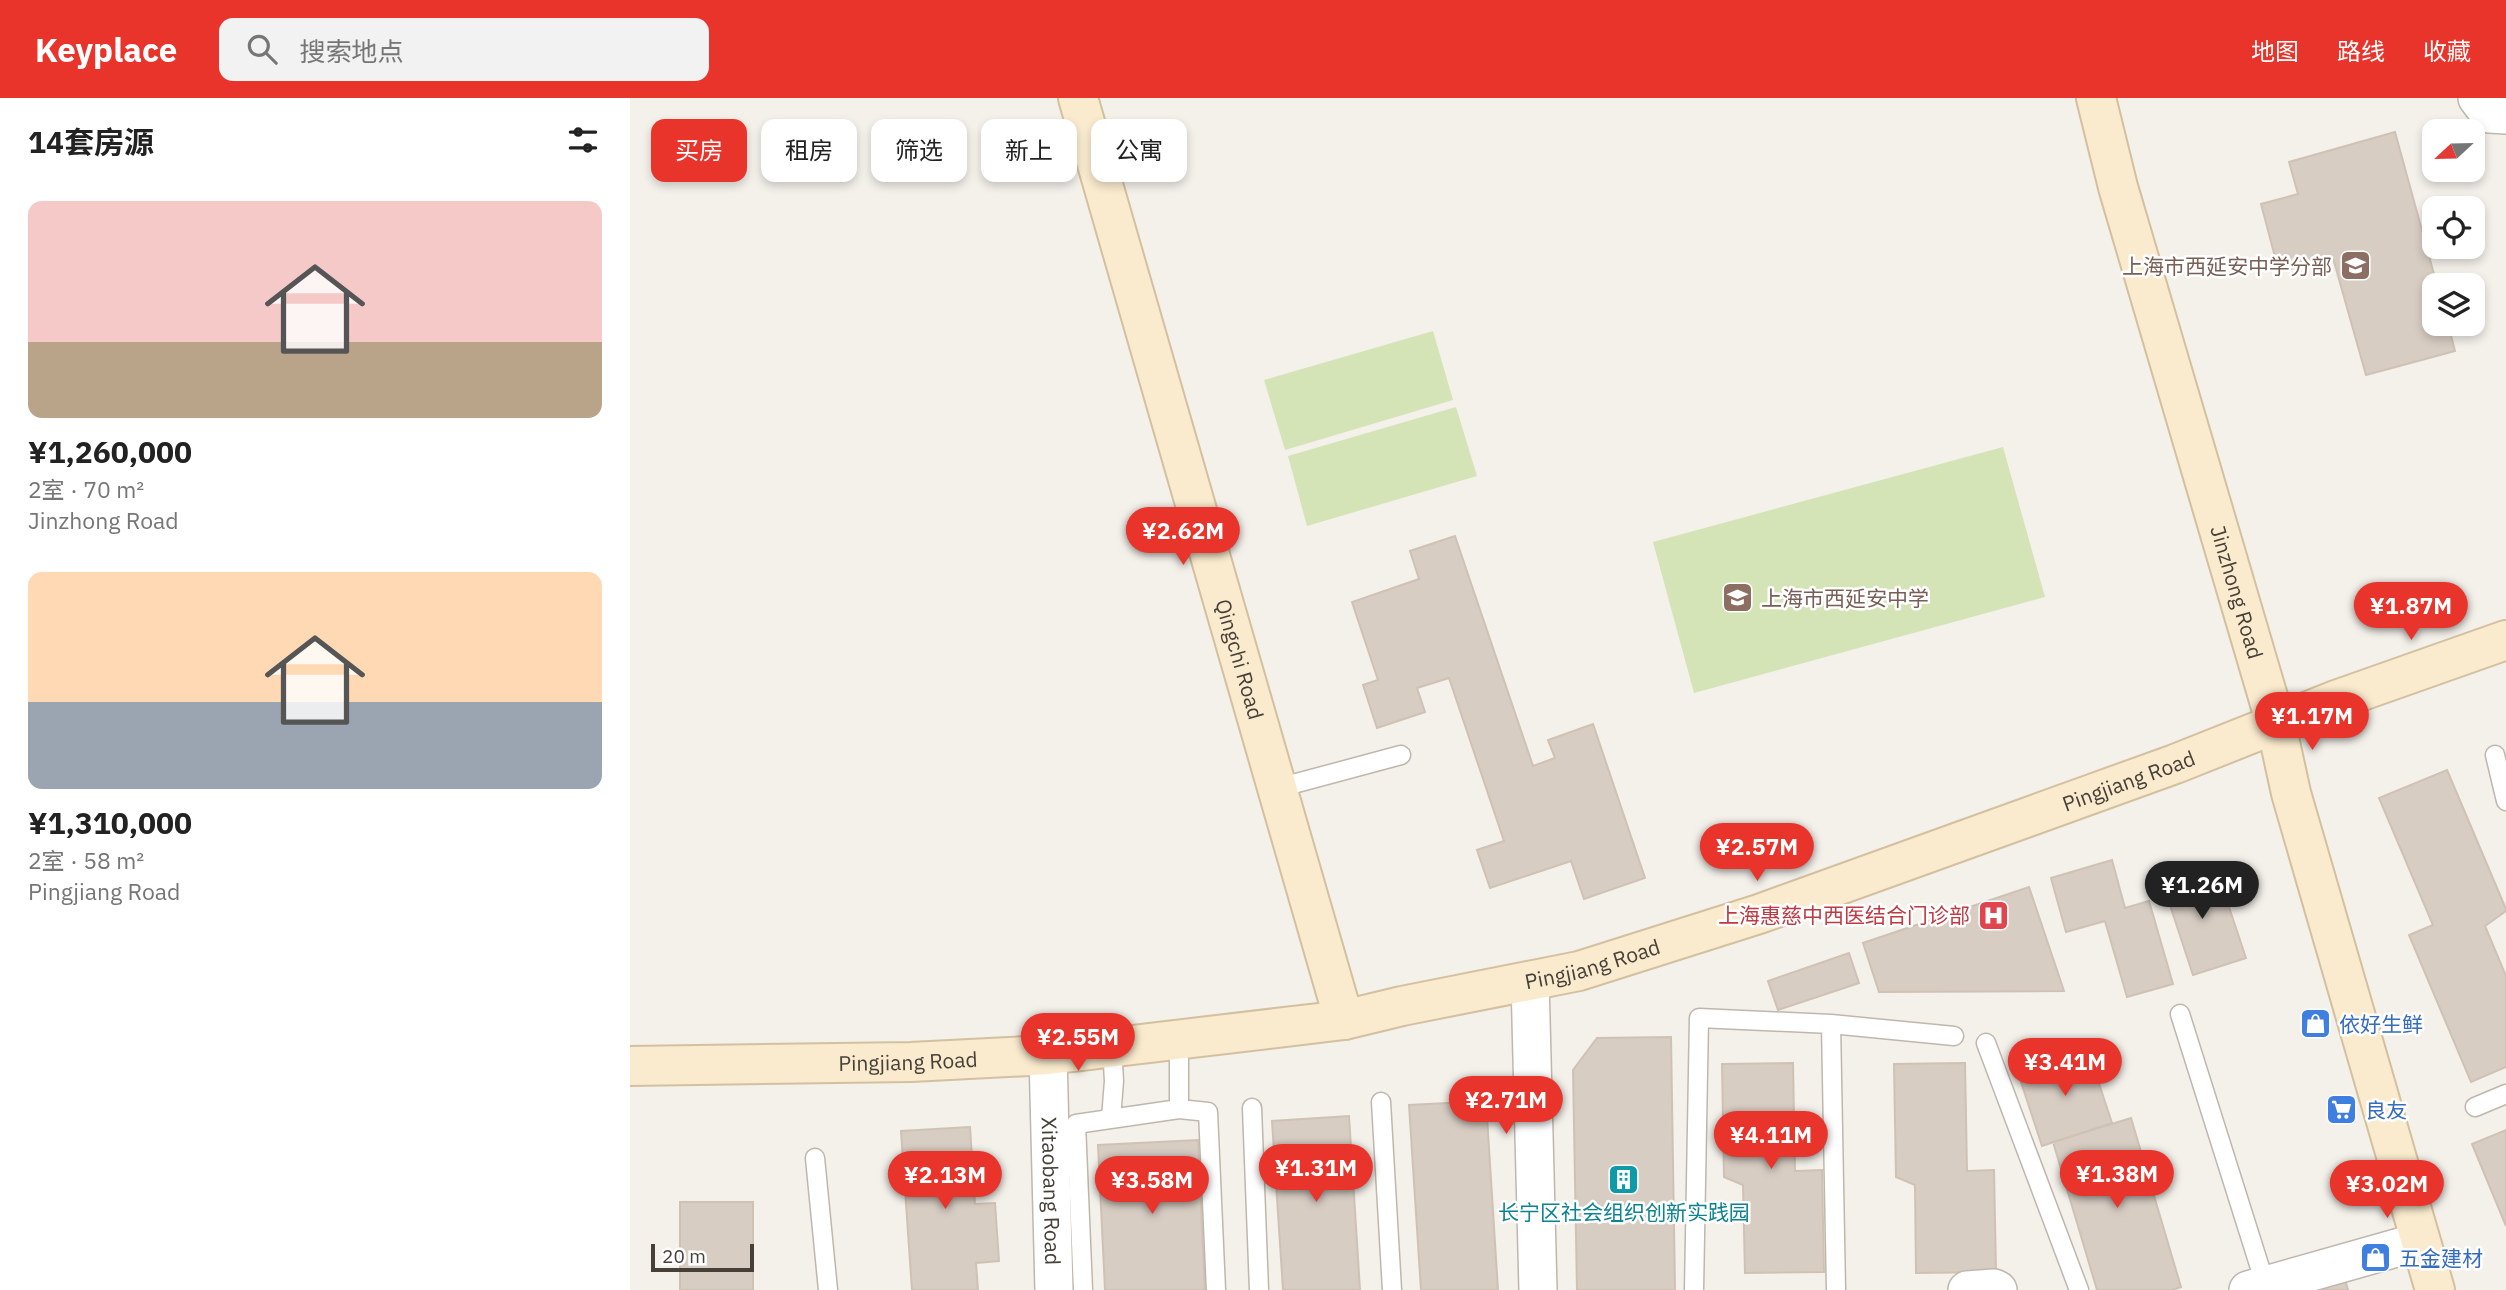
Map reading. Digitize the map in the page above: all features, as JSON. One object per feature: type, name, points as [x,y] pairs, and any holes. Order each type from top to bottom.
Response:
[{"type":"street","name":"Qingchi Road","points":[[1078,98],[1344,1020]]},
{"type":"street","name":"Jinzhong Road","points":[[2096,98],[2118,187],[2276,724],[2291,793],[2435,1290]]},
{"type":"street","points":[[2477,98],[2488,114],[2506,115]]},
{"type":"street","name":"Pingjiang Road","points":[[630,1066],[911,1062],[1048,1055],[1344,1020],[1579,971],[1759,914],[2175,764],[2506,640]]},
{"type":"street","points":[[1530,981],[1538,1290]]},
{"type":"street","name":"Xitaobang Road","points":[[1048,1055],[1051,1290]]},
{"type":"street","points":[[2260,1288],[2421,1241]]},
{"type":"street","points":[[1967,1290],[1998,1290]]},
{"type":"lane","points":[[1278,788],[1401,755]]},
{"type":"lane","points":[[2495,755],[2506,801]]},
{"type":"lane","points":[[2180,1014],[2260,1288]]},
{"type":"lane","points":[[1694,1290],[1699,1018],[1831,1024],[1954,1036]]},
{"type":"lane","points":[[1831,1024],[1836,1290]]},
{"type":"lane","points":[[1178,1039],[1179,1109]]},
{"type":"lane","points":[[1986,1043],[2079,1290]]},
{"type":"lane","points":[[1111,1118],[1114,1081],[1112,1048]]},
{"type":"lane","points":[[2475,1107],[2506,1094]]},
{"type":"lane","points":[[1381,1102],[1392,1290]]},
{"type":"lane","points":[[1252,1108],[1259,1290]]},
{"type":"lane","points":[[1083,1290],[1076,1124],[1179,1109],[1208,1112],[1216,1290]]},
{"type":"lane","points":[[815,1158],[828,1290]]},
{"type":"green space","points":[[1433,331],[1453,400],[1285,450],[1264,380]]},
{"type":"green space","points":[[1456,407],[1477,476],[1307,526],[1288,456]]},
{"type":"green space","points":[[2003,447],[2045,597],[1694,693],[1653,542]]},
{"type":"building","points":[[2395,132],[2422,230],[2422,259],[2430,259],[2434,273],[2422,273],[2422,336],[2451,336],[2455,351],[2366,375],[2333,258],[2279,272],[2261,204],[2298,194],[2289,162]]},
{"type":"building","points":[[1455,536],[1533,766],[1555,758],[1548,740],[1593,724],[1645,878],[1584,899],[1571,861],[1490,888],[1477,850],[1504,841],[1449,678],[1417,688],[1425,712],[1377,728],[1363,685],[1378,680],[1352,602],[1419,579],[1410,551]]},
{"type":"building","points":[[2447,770],[2506,909],[2485,926],[2506,976],[2506,1067],[2471,1082],[2409,935],[2433,925],[2379,798]]},
{"type":"building","points":[[2112,860],[2125,908],[2149,901],[2173,984],[2127,997],[2105,921],[2066,932],[2051,878]]},
{"type":"building","points":[[2182,865],[2227,901],[2246,958],[2193,975],[2159,872]]},
{"type":"building","name":"上海惠慈中西医结合门诊部","points":[[2029,887],[2064,991],[1879,992],[1863,943]]},
{"type":"building","points":[[1849,953],[1859,983],[1778,1010],[1768,981]]},
{"type":"building","name":"长宁区社会组织创新实践园","points":[[1671,1037],[1675,1290],[1577,1290],[1573,1070],[1597,1038]]},
{"type":"building","points":[[2088,1050],[2112,1123],[2042,1146],[2018,1073]]},
{"type":"building","points":[[1793,1063],[1795,1171],[1822,1170],[1824,1272],[1745,1273],[1743,1185],[1724,1177],[1722,1064]]},
{"type":"building","points":[[1965,1063],[1967,1171],[1994,1170],[1996,1272],[1916,1273],[1915,1185],[1896,1177],[1894,1064]]},
{"type":"building","points":[[1486,1101],[1498,1290],[1421,1290],[1409,1105]]},
{"type":"building","points":[[1349,1116],[1360,1290],[1283,1290],[1272,1121]]},
{"type":"building","points":[[2131,1118],[2181,1287],[2172,1290],[2097,1290],[2053,1142]]},
{"type":"building","points":[[970,1127],[975,1204],[995,1203],[999,1261],[976,1263],[978,1290],[912,1290],[901,1131]]},
{"type":"building","points":[[2506,1130],[2506,1226],[2472,1144]]},
{"type":"building","points":[[1198,1140],[1205,1290],[1105,1290],[1098,1145]]},
{"type":"building","points":[[680,1202],[753,1202],[753,1290],[680,1290]]},
{"type":"building","points":[[2344,1276],[2348,1290],[2293,1290]]},
{"type":"place","name":"上海市西延安中学分部","points":[[2355,266]]},
{"type":"place","name":"上海市西延安中学","points":[[1738,598]]},
{"type":"place","name":"上海惠慈中西医结合门诊部","points":[[1993,915]]},
{"type":"place","name":"依好生鲜","points":[[2316,1024]]},
{"type":"place","name":"良友","points":[[2342,1110]]},
{"type":"place","name":"长宁区社会组织创新实践园","points":[[1624,1180]]},
{"type":"place","name":"五金建材","points":[[2376,1258]]}]
